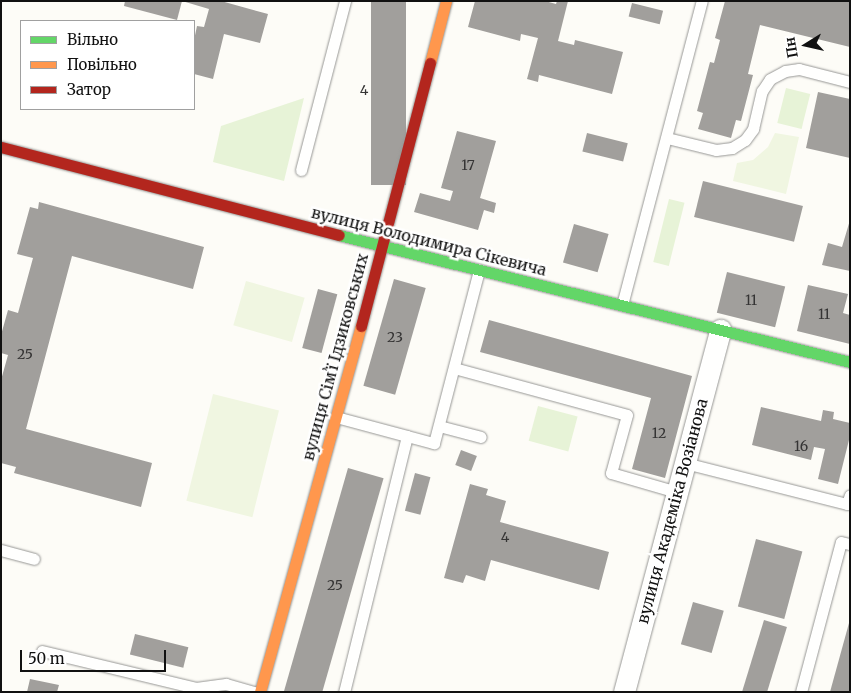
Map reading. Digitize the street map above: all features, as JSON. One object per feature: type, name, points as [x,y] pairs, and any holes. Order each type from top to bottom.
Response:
[{"type":"street","name":"вулиця Сімʼї Ідзиковських","points":[[260,692],[336,417],[446,1]]},
{"type":"street","name":"вулиця Володимира Сікевича","points":[[1,147],[382,246],[850,362]]},
{"type":"street","name":"вулиця Академіка Возіанова","points":[[624,692],[720,330]]},
{"type":"lane","points":[[301,170],[345,1]]},
{"type":"lane","points":[[622,305],[702,1]]},
{"type":"lane","points":[[667,138],[716,150],[732,148],[746,140],[753,129],[762,91],[770,79],[785,71],[799,70],[850,82]]},
{"type":"lane","points":[[336,417],[434,443],[479,270]]},
{"type":"lane","points":[[454,368],[627,415],[611,472],[677,492]]},
{"type":"lane","points":[[439,426],[481,437]]},
{"type":"lane","points":[[344,692],[407,436]]},
{"type":"lane","points":[[684,463],[847,504],[850,495]]},
{"type":"lane","points":[[801,692],[841,542],[850,544]]},
{"type":"lane","points":[[1,550],[34,559]]},
{"type":"lane","points":[[42,651],[196,688],[226,684],[254,692]]},
{"type":"green space","points":[[786,88],[810,94],[802,129],[777,123]]},
{"type":"green space","points":[[304,98],[284,181],[213,162],[221,126]]},
{"type":"green space","points":[[775,133],[799,137],[786,194],[733,181],[737,163],[753,160],[768,147]]},
{"type":"green space","points":[[669,199],[685,203],[669,266],[653,262]]},
{"type":"green space","points":[[246,281],[305,298],[292,342],[233,325]]},
{"type":"green space","points":[[213,394],[279,410],[252,517],[186,501]]},
{"type":"green space","points":[[538,406],[578,417],[568,451],[529,441]]},
{"type":"building","points":[[125,1],[182,1],[177,20],[124,6]]},
{"type":"building","points":[[182,1],[221,1],[268,14],[260,43],[224,34],[213,79],[195,74],[195,35],[197,26],[204,27],[209,9]]},
{"type":"building","points":[[371,1],[406,1],[406,185],[371,185]]},
{"type":"building","points":[[475,1],[545,1],[556,4],[557,1],[568,1],[558,41],[574,45],[575,40],[623,52],[612,94],[539,75],[538,82],[527,79],[538,38],[521,34],[520,41],[468,27]]},
{"type":"building","points":[[725,1],[850,1],[850,47],[760,25],[748,74],[753,75],[741,121],[736,120],[731,138],[698,129],[703,113],[697,111],[710,62],[714,63],[720,40],[715,38]]},
{"type":"building","points":[[632,3],[663,11],[660,24],[629,17]]},
{"type":"building","points":[[818,92],[850,99],[850,158],[806,148]]},
{"type":"building","points":[[457,131],[496,141],[480,198],[496,203],[494,213],[484,210],[478,230],[414,212],[420,193],[450,201],[453,191],[441,188]]},
{"type":"building","points":[[587,133],[628,143],[623,162],[582,151]]},
{"type":"building","points":[[703,181],[803,206],[794,242],[694,217]]},
{"type":"building","points":[[39,202],[204,247],[193,289],[72,256],[26,429],[152,463],[141,507],[14,473],[16,467],[1,463],[1,380],[8,355],[1,353],[1,335],[8,310],[18,313],[33,258],[17,254],[30,207],[38,209]]},
{"type":"building","points":[[850,220],[850,271],[822,265],[828,243],[842,247]]},
{"type":"building","points":[[574,224],[609,234],[598,272],[563,262]]},
{"type":"building","points":[[727,272],[785,287],[775,327],[717,313]]},
{"type":"building","points":[[394,279],[426,288],[395,395],[363,386]]},
{"type":"building","points":[[808,285],[848,294],[843,313],[850,315],[850,344],[797,331]]},
{"type":"building","points":[[318,289],[337,294],[322,353],[302,348]]},
{"type":"building","points":[[489,320],[692,376],[665,478],[632,469],[651,398],[480,352]]},
{"type":"building","points":[[761,407],[821,421],[823,410],[834,412],[833,419],[850,423],[850,436],[838,484],[818,479],[825,449],[814,447],[811,460],[752,445]]},
{"type":"building","points":[[461,450],[477,456],[471,471],[455,465]]},
{"type":"building","points":[[348,468],[384,478],[322,692],[284,691]]},
{"type":"building","points":[[415,473],[430,477],[420,515],[405,511]]},
{"type":"building","points":[[470,484],[488,489],[486,495],[506,501],[500,522],[609,552],[599,590],[491,560],[485,581],[466,575],[463,583],[444,578]]},
{"type":"building","points":[[756,539],[802,551],[784,619],[738,607]]},
{"type":"building","points":[[693,602],[724,611],[712,653],[681,644]]},
{"type":"building","points":[[764,620],[787,627],[767,692],[742,692]]},
{"type":"building","points":[[849,623],[850,692],[830,692]]},
{"type":"building","points":[[135,634],[188,647],[183,668],[130,654]]},
{"type":"building","points":[[30,679],[59,685],[57,692],[27,692]]},
{"type":"traffic: fast","points":[[339,235],[850,362]]},
{"type":"traffic: slow","points":[[430,63],[446,1]]},
{"type":"traffic: slow","points":[[260,692],[361,326]]},
{"type":"traffic: jam","points":[[361,326],[430,63]]},
{"type":"traffic: jam","points":[[1,147],[339,235]]}]
